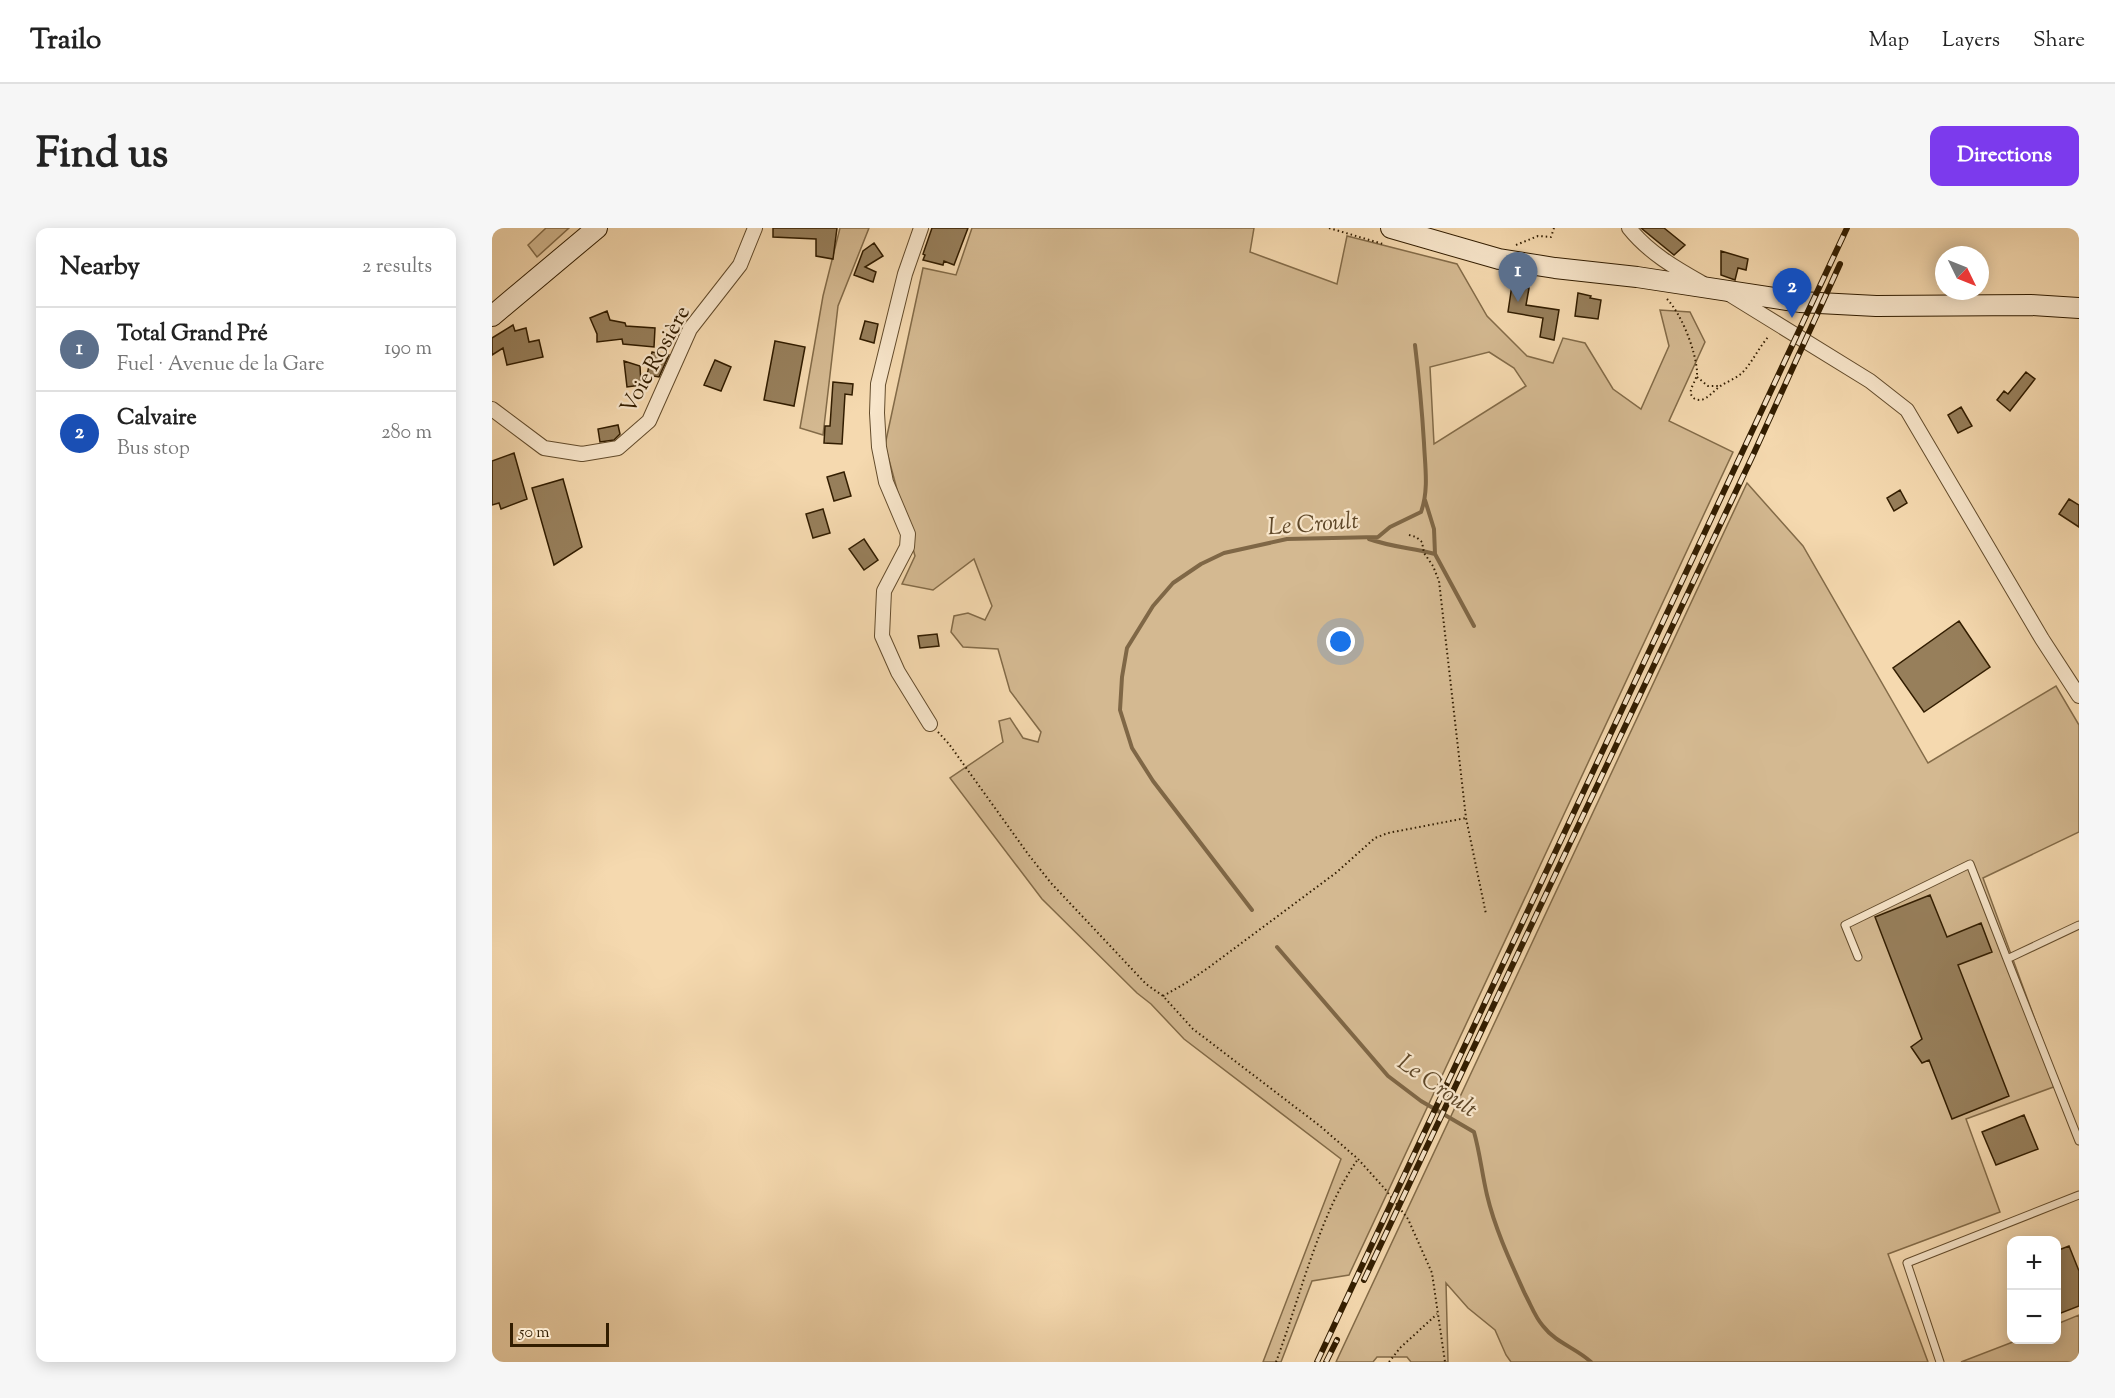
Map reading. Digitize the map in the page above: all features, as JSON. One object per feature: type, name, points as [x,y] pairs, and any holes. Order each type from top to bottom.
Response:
[{"type":"main road","points":[[492,316],[597,228]]},
{"type":"main road","points":[[1392,234],[1552,256],[1637,277],[1800,302],[2031,305],[2079,308]]},
{"type":"street","name":"Voie Rosière","points":[[492,409],[544,447],[582,454],[618,448],[649,421],[690,329],[740,265],[755,228]]},
{"type":"street","points":[[921,228],[905,274],[878,384],[876,413],[879,447],[886,482],[908,534],[908,547],[884,591],[882,636],[898,672],[930,724]]},
{"type":"street","points":[[1629,228],[1673,267],[1720,290],[1780,325],[1870,381],[1907,410],[2010,585],[2079,696]]},
{"type":"lane","points":[[1858,957],[1845,925],[1970,864],[2079,1141]]},
{"type":"lane","points":[[2007,959],[2079,925]]},
{"type":"lane","points":[[1940,1362],[1907,1263],[2079,1195]]},
{"type":"path","points":[[1329,228],[1392,234]]},
{"type":"path","points":[[1516,245],[1538,236],[1551,237],[1554,228]]},
{"type":"path","points":[[1663,295],[1673,307],[1694,354],[1697,377],[1690,394],[1698,400],[1703,400],[1743,372],[1759,346],[1780,325]]},
{"type":"path","points":[[1697,377],[1708,386],[1719,387]]},
{"type":"path","points":[[1408,535],[1422,542],[1424,554],[1433,566],[1439,581],[1466,818],[1485,914]]},
{"type":"path","points":[[930,724],[949,744],[1051,883],[1146,984],[1162,996],[1193,1029],[1320,1126],[1358,1159],[1385,1189],[1408,1219],[1432,1273],[1445,1362]]},
{"type":"path","points":[[1162,996],[1208,968],[1337,872],[1375,838],[1388,833],[1466,818]]},
{"type":"path","points":[[1276,1362],[1314,1252],[1340,1191],[1358,1159]]},
{"type":"path","points":[[1389,1362],[1400,1348],[1437,1314]]},
{"type":"shaded area","points":[[546,228],[569,228],[537,257],[528,245]]},
{"type":"shaded area","points":[[840,228],[869,228],[838,306],[823,435],[800,428],[823,296]]},
{"type":"shaded area","points":[[972,228],[1254,228],[1250,252],[1337,284],[1347,236],[1457,264],[1487,316],[1527,356],[1553,363],[1563,338],[1585,343],[1613,389],[1641,409],[1669,346],[1660,310],[1690,312],[1705,342],[1669,421],[1733,452],[1349,1275],[1312,1281],[1281,1362],[1263,1362],[1341,1159],[1184,1039],[1042,899],[950,778],[1003,742],[999,721],[1010,718],[1023,738],[1038,742],[1041,732],[1010,691],[998,649],[963,647],[951,632],[954,616],[968,613],[985,620],[992,606],[974,559],[933,590],[902,584],[915,556],[885,445],[923,268],[956,275]],"holes":[[[1489,352],[1514,368],[1526,386],[1434,444],[1430,367]]]},
{"type":"shaded area","points":[[1747,483],[1803,546],[1928,763],[2056,686],[2079,725],[2079,832],[1983,878],[2059,1085],[1966,1119],[2000,1212],[1888,1254],[1928,1362],[1511,1362],[1495,1330],[1468,1308],[1446,1283],[1448,1362],[1411,1362],[1407,1357],[1377,1357],[1373,1362],[1336,1362]]},
{"type":"shaded area","points":[[2079,1315],[2079,1362],[1961,1362],[2008,1344],[2061,1344],[2061,1322]]},
{"type":"building","points":[[773,228],[837,228],[833,259],[816,256],[816,239],[773,237]]},
{"type":"building","points":[[932,228],[968,228],[954,265],[944,261],[943,265],[923,260]]},
{"type":"building","points":[[1641,228],[1664,228],[1685,245],[1674,255]]},
{"type":"building","points":[[874,243],[883,256],[865,267],[876,272],[873,282],[854,275],[863,251]]},
{"type":"building","points":[[1721,251],[1748,259],[1746,270],[1738,268],[1735,280],[1721,275]]},
{"type":"building","points":[[1512,285],[1529,288],[1526,305],[1559,310],[1554,340],[1540,337],[1543,318],[1508,312]]},
{"type":"building","points":[[1578,293],[1601,300],[1598,319],[1575,316]]},
{"type":"building","points":[[607,311],[610,320],[625,323],[626,326],[655,328],[654,347],[623,344],[622,339],[597,342],[597,334],[590,318]]},
{"type":"building","points":[[865,321],[878,324],[874,343],[860,339]]},
{"type":"building","points":[[513,325],[515,331],[526,328],[529,342],[539,340],[543,357],[507,365],[503,348],[492,355],[492,338]]},
{"type":"building","points":[[775,341],[805,347],[794,406],[764,400]]},
{"type":"building","points":[[652,352],[669,355],[659,377],[647,375]]},
{"type":"building","points":[[715,360],[731,367],[721,391],[704,385]]},
{"type":"building","points":[[624,361],[640,366],[641,385],[627,387]]},
{"type":"building","points":[[2026,372],[2035,379],[2010,411],[1997,400],[2004,391],[2008,394]]},
{"type":"building","points":[[833,382],[853,384],[852,395],[845,394],[842,444],[824,443],[825,426],[830,426]]},
{"type":"building","points":[[1961,407],[1972,426],[1958,433],[1948,415]]},
{"type":"building","points":[[618,425],[620,434],[614,440],[600,442],[598,429]]},
{"type":"building","points":[[514,453],[527,499],[501,509],[499,503],[492,505],[492,461]]},
{"type":"building","points":[[844,472],[851,496],[834,501],[827,477]]},
{"type":"building","points":[[563,479],[582,547],[554,565],[532,488]]},
{"type":"building","points":[[1900,490],[1907,503],[1894,511],[1887,498]]},
{"type":"building","points":[[2069,499],[2079,505],[2079,527],[2059,514]]},
{"type":"building","points":[[823,509],[830,533],[813,538],[806,514]]},
{"type":"building","points":[[864,539],[878,560],[864,570],[849,549]]},
{"type":"building","points":[[1959,621],[1990,667],[1924,712],[1893,668]]},
{"type":"building","points":[[937,634],[939,646],[920,648],[918,636]]},
{"type":"building","points":[[1930,895],[1947,937],[1981,923],[1992,952],[1958,965],[2009,1096],[1952,1119],[1929,1060],[1922,1063],[1911,1047],[1922,1039],[1875,917]]},
{"type":"building","points":[[2024,1115],[2038,1149],[1996,1165],[1982,1132]]},
{"type":"building","points":[[2069,1246],[2079,1271],[2079,1306],[2061,1313],[2061,1290],[2061,1249]]},
{"type":"waterway","name":"Le Croult","points":[[1252,910],[1153,781],[1132,748],[1120,710],[1127,648],[1153,606],[1173,583],[1201,564],[1224,553],[1287,539],[1378,537],[1390,527],[1421,512],[1426,487],[1426,469],[1415,345]]},
{"type":"waterway","points":[[1425,500],[1434,529],[1435,554]]},
{"type":"waterway","points":[[1372,538],[1369,539],[1435,554],[1474,626]]},
{"type":"waterway","name":"Le Croult","points":[[1277,947],[1388,1076],[1421,1101],[1474,1132],[1494,1220],[1533,1311],[1548,1332],[1591,1362]]},
{"type":"railway","points":[[1317,1362],[1847,228]]},
{"type":"railway","points":[[1364,1280],[1754,453],[1840,264]]},
{"type":"railway","points":[[1326,1362],[1337,1340]]},
{"type":"place","name":"Total Grand Pré","points":[[1518,302]]},
{"type":"place","name":"Calvaire","points":[[1792,318]]}]
